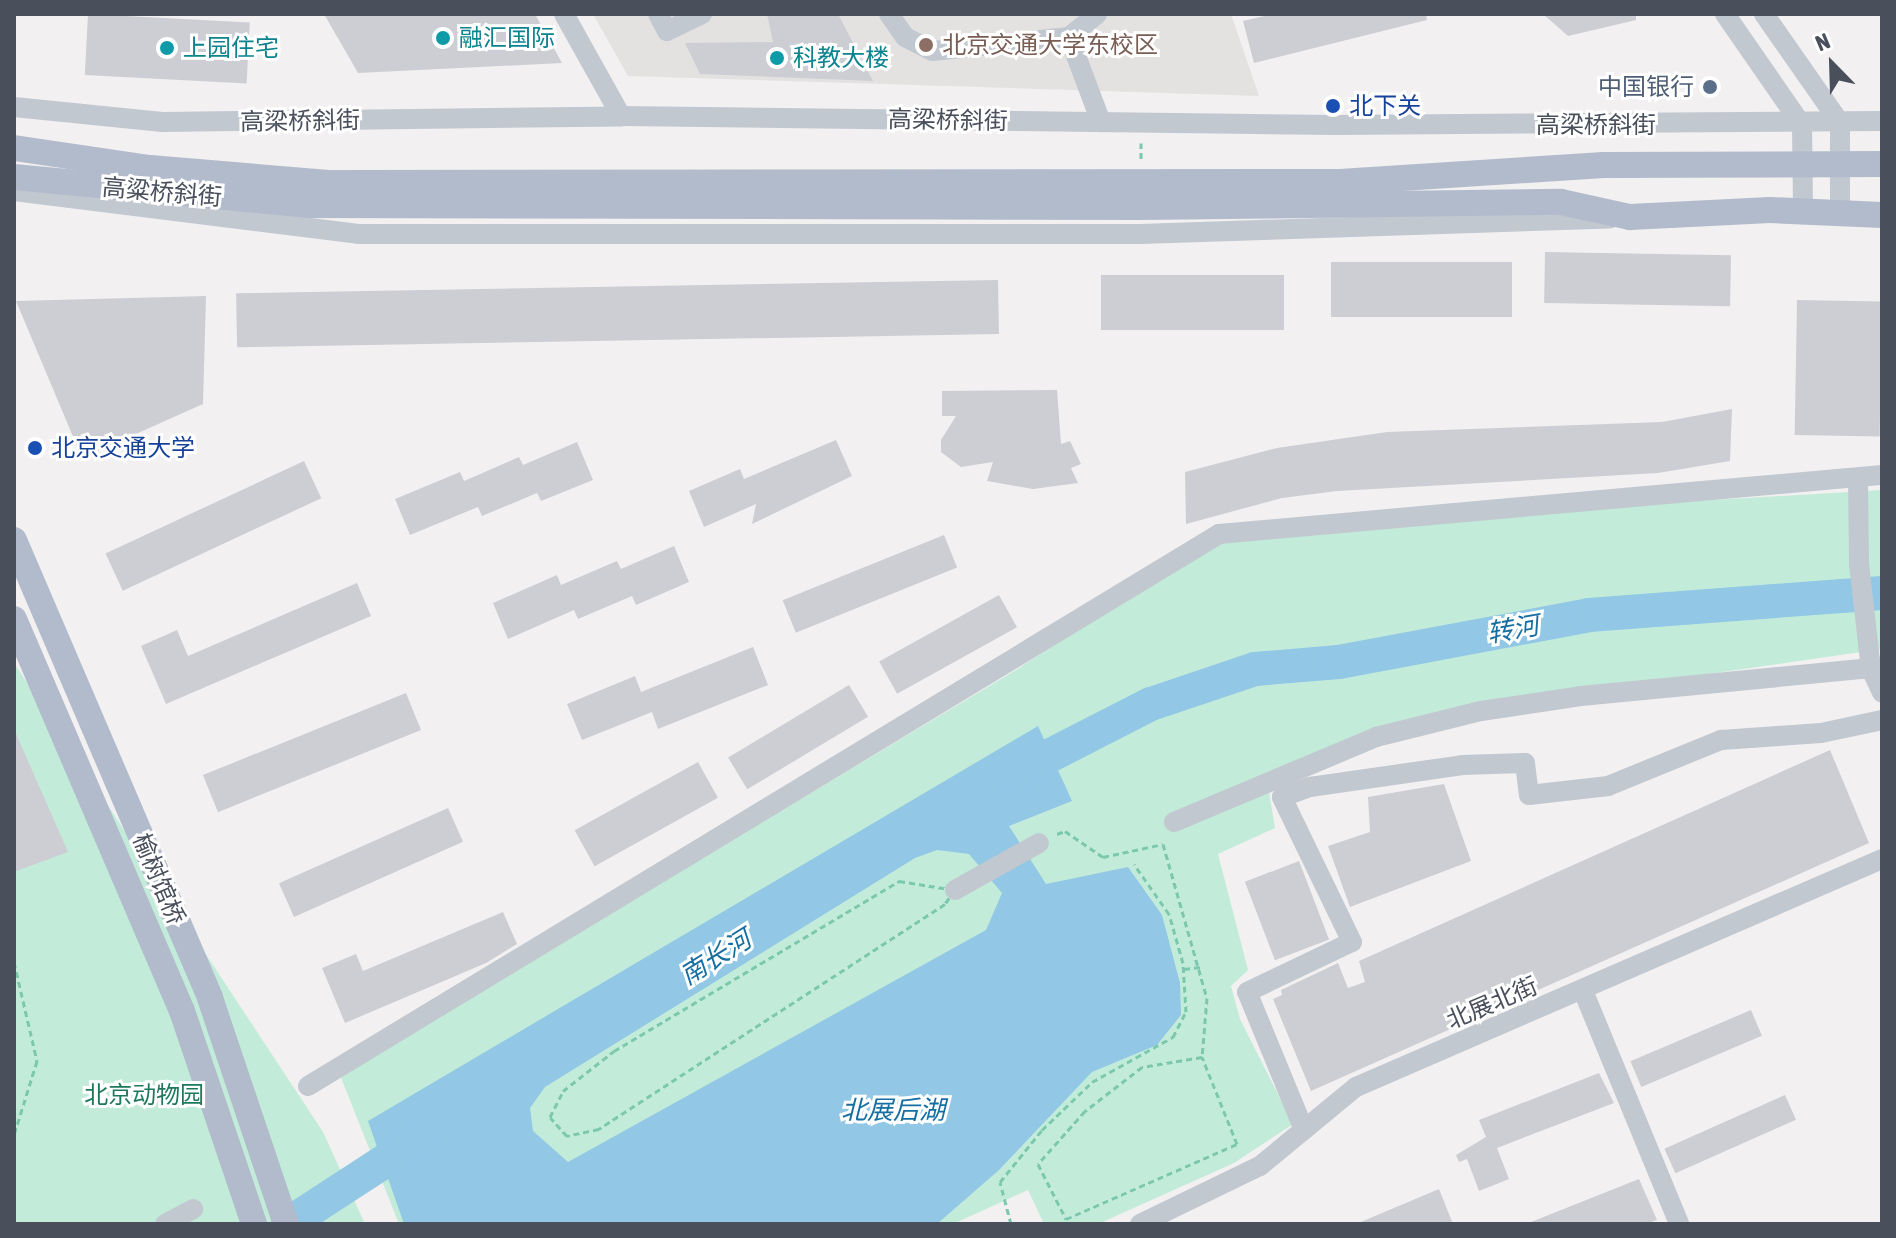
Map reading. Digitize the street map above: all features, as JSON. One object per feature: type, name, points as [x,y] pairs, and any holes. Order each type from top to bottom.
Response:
[{"type":"main road","name":"高梁桥斜街","points":[[25,150],[328,183],[1340,182],[1603,165],[1882,164]]},
{"type":"main road","name":"高粱桥斜街","points":[[14,177],[310,205]]},
{"type":"main road","points":[[310,205],[1140,207],[1561,202],[1630,217],[1803,210],[1882,215]]},
{"type":"main road","name":"榆树馆桥","points":[[14,540],[210,998],[286,1224]]},
{"type":"main road","name":"榆树馆桥","points":[[14,619],[182,1011],[254,1224]]},
{"type":"street","points":[[564,14],[621,116]]},
{"type":"street","points":[[658,14],[667,31],[702,14]]},
{"type":"street","points":[[889,14],[905,37],[933,51],[1069,37],[1097,14]]},
{"type":"street","points":[[1725,14],[1802,125],[1803,210]]},
{"type":"street","points":[[1764,14],[1840,123],[1840,211]]},
{"type":"street","points":[[1069,37],[1101,122]]},
{"type":"street","name":"高梁桥斜街","points":[[14,107],[162,122],[621,116],[1802,125],[1882,121]]},
{"type":"street","points":[[14,191],[358,234],[1140,234],[1630,217]]},
{"type":"street","points":[[310,205],[358,234]]},
{"type":"street","points":[[308,1086],[1219,534],[1882,475]]},
{"type":"street","points":[[1858,478],[1859,564],[1866,623],[1882,693]]},
{"type":"street","points":[[1174,822],[1376,737],[1481,711],[1818,670],[1876,668]]},
{"type":"street","points":[[1304,1130],[1247,992],[1352,942],[1282,797],[1310,787],[1478,765],[1525,763],[1529,795],[1608,786],[1721,740],[1821,733],[1882,720]]},
{"type":"street","points":[[955,890],[1039,843]]},
{"type":"street","name":"北展北街","points":[[1140,1224],[1260,1166],[1356,1087],[1584,993],[1882,859]]},
{"type":"street","points":[[1584,993],[1679,1224]]},
{"type":"street","points":[[165,1224],[193,1209]]},
{"type":"path","points":[[1039,843],[1065,831],[1103,857],[1163,844],[1207,998],[1202,1057],[1237,1144],[1066,1219],[1038,1164],[1085,1111],[1142,1067],[1202,1057]]},
{"type":"path","points":[[1011,1224],[1000,1182],[1042,1130],[1092,1082],[1173,1037],[1186,1012],[1183,969],[1169,914],[1134,864]]},
{"type":"path","points":[[899,881],[955,890],[945,904],[599,1129],[567,1136],[550,1117],[563,1091],[614,1051],[899,881]]},
{"type":"path","points":[[14,962],[37,1061],[14,1135]]},
{"type":"path","points":[[1183,969],[1200,967]]},
{"type":"path","points":[[1137,1059],[1142,1067]]},
{"type":"shaded area","name":"北京交通大学东校区","points":[[593,14],[1231,14],[1259,96],[628,76]]},
{"type":"green space","points":[[1882,490],[1882,649],[1472,708],[1269,792],[1275,828],[1218,854],[1248,970],[1231,986],[1240,1019],[1293,1124],[1234,1163],[1098,1224],[1044,1224],[1028,1190],[953,1224],[399,1224],[340,1075],[1016,670],[1220,537],[1412,518]]},
{"type":"green space","name":"北京动物园","points":[[14,663],[323,1132],[365,1224],[14,1224]]},
{"type":"water","name":"北展后湖","points":[[1038,726],[1072,801],[1009,826],[1046,884],[1128,867],[1162,915],[1180,983],[1181,1015],[1157,1045],[1092,1072],[999,1170],[937,1224],[404,1224],[368,1121]],"holes":[[[937,850],[969,854],[1002,893],[986,930],[568,1162],[533,1131],[530,1108],[545,1087],[915,858]]]},
{"type":"building","name":"上园住宅","points":[[88,14],[250,22],[247,83],[85,75]]},
{"type":"building","name":"融汇国际","points":[[324,14],[535,14],[562,63],[358,73]]},
{"type":"building","name":"科教大楼","points":[[767,14],[838,14],[873,81],[700,74],[685,43],[773,42]]},
{"type":"building","points":[[1273,14],[1426,14],[1427,20],[1254,63],[1243,21]]},
{"type":"building","points":[[1543,14],[1636,14],[1636,20],[1568,36]]},
{"type":"building","points":[[1545,252],[1731,255],[1730,306],[1544,303]]},
{"type":"building","points":[[1331,262],[1512,262],[1512,317],[1331,317]]},
{"type":"building","points":[[1101,275],[1284,275],[1284,330],[1101,330]]},
{"type":"building","points":[[998,280],[999,334],[237,347],[236,293]]},
{"type":"building","points":[[206,296],[203,404],[82,458],[16,301]]},
{"type":"building","points":[[1797,300],[1882,301],[1880,436],[1795,435]]},
{"type":"building","points":[[1057,390],[1061,444],[1070,441],[1081,464],[1071,468],[1078,483],[1033,489],[987,481],[993,462],[961,467],[941,452],[941,440],[956,416],[942,416],[942,391]]},
{"type":"building","points":[[1732,409],[1730,461],[1658,473],[1337,491],[1282,498],[1186,524],[1185,472],[1277,448],[1387,432],[1662,422]]},
{"type":"building","points":[[836,440],[852,476],[752,524],[756,504],[704,527],[689,491],[740,469],[744,479]]},
{"type":"building","points":[[577,442],[593,480],[541,501],[537,493],[482,516],[478,507],[410,535],[395,499],[460,472],[464,481],[519,457],[523,465]]},
{"type":"building","points":[[304,461],[321,498],[123,591],[106,554]]},
{"type":"building","points":[[944,535],[957,567],[796,633],[783,600]]},
{"type":"building","points":[[674,546],[689,582],[636,605],[632,596],[578,619],[574,610],[508,639],[493,603],[557,575],[561,585],[617,561],[621,569]]},
{"type":"building","points":[[357,583],[371,616],[166,704],[141,646],[177,630],[188,656]]},
{"type":"building","points":[[999,595],[1017,627],[897,694],[879,661]]},
{"type":"building","points":[[753,647],[768,685],[658,729],[652,712],[582,740],[567,704],[635,676],[641,692]]},
{"type":"building","points":[[849,685],[868,717],[747,789],[728,758]]},
{"type":"building","points":[[406,693],[421,730],[218,812],[203,775]]},
{"type":"building","points":[[14,729],[68,852],[14,872]]},
{"type":"building","points":[[1830,750],[1869,843],[1311,1091],[1273,999],[1282,995],[1281,990],[1338,963],[1348,988],[1365,982],[1359,961]]},
{"type":"building","points":[[698,762],[718,798],[595,866],[575,830]]},
{"type":"building","points":[[1444,784],[1471,861],[1350,907],[1328,846],[1370,832],[1368,797]]},
{"type":"building","points":[[448,808],[463,842],[294,917],[279,883]]},
{"type":"building","points":[[1299,861],[1329,939],[1275,960],[1245,882]]},
{"type":"building","points":[[503,912],[517,944],[486,963],[345,1023],[322,968],[356,954],[363,971]]},
{"type":"building","points":[[1751,1010],[1762,1036],[1641,1087],[1630,1061]]},
{"type":"building","points":[[1599,1073],[1614,1103],[1497,1148],[1509,1179],[1479,1191],[1467,1159],[1459,1162],[1456,1155],[1486,1137],[1479,1120]]},
{"type":"building","points":[[1785,1095],[1796,1120],[1675,1173],[1664,1149]]},
{"type":"building","points":[[1639,1179],[1657,1220],[1645,1224],[1526,1224]]},
{"type":"building","points":[[1439,1189],[1453,1224],[1356,1224]]},
{"type":"waterway","name":"转河","points":[[1012,775],[1151,704],[1255,669],[1339,662],[1589,615],[1882,593]]},
{"type":"waterway","name":"南长河","points":[[288,1224],[422,1137]]},
{"type":"place","name":"融汇国际","points":[[443,38]]},
{"type":"place","name":"北京交通大学东校区","points":[[926,45]]},
{"type":"place","name":"上园住宅","points":[[167,48]]},
{"type":"place","name":"科教大楼","points":[[777,58]]},
{"type":"place","name":"中国银行","points":[[1710,87]]},
{"type":"place","name":"北下关","points":[[1333,106]]},
{"type":"place","name":"北京交通大学","points":[[35,448]]}]
